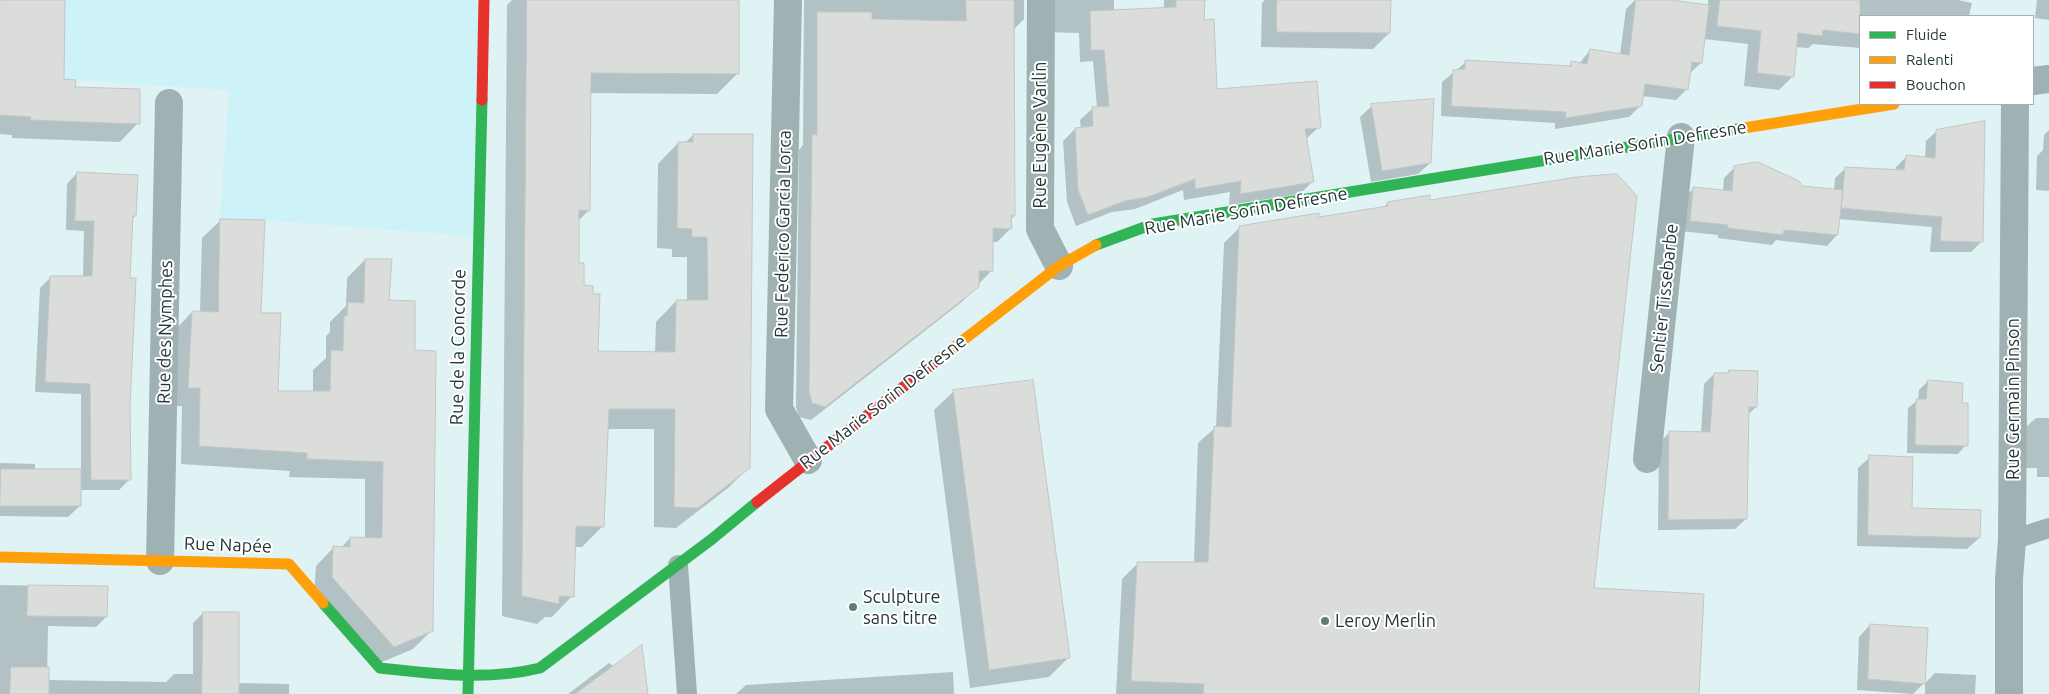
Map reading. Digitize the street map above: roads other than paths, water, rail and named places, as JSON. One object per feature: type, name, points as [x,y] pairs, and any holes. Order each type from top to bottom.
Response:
[{"type":"street","name":"Rue de la Concorde","points":[[468,694],[484,0]]},
{"type":"street","name":"Rue Federico Garcia Lorca","points":[[788,0],[779,409],[808,460]]},
{"type":"street","name":"Rue Eugène Varlin","points":[[1041,0],[1040,229],[1058,266]]},
{"type":"street","points":[[2034,81],[2049,78]]},
{"type":"street","name":"Rue des Nymphes","points":[[160,561],[169,103]]},
{"type":"street","name":"Rue Marie Sorin Defresne","points":[[468,676],[518,674],[540,668],[712,539],[808,460],[1058,266],[1095,246],[1154,224],[1888,105]]},
{"type":"street","name":"Rue Germain Pinson","points":[[2009,694],[2009,579],[2012,540],[2014,105]]},
{"type":"street","name":"Sentier Tissebarbe","points":[[1647,459],[1681,137]]},
{"type":"street","name":"Rue Napée","points":[[0,557],[289,564],[380,668],[468,676]]},
{"type":"lane","points":[[2012,540],[2049,528]]},
{"type":"lane","points":[[678,564],[687,694]]},
{"type":"place","name":"Sculpture sans titre","points":[[853,607]]},
{"type":"place","name":"Leroy Merlin","points":[[1325,621]]}]
